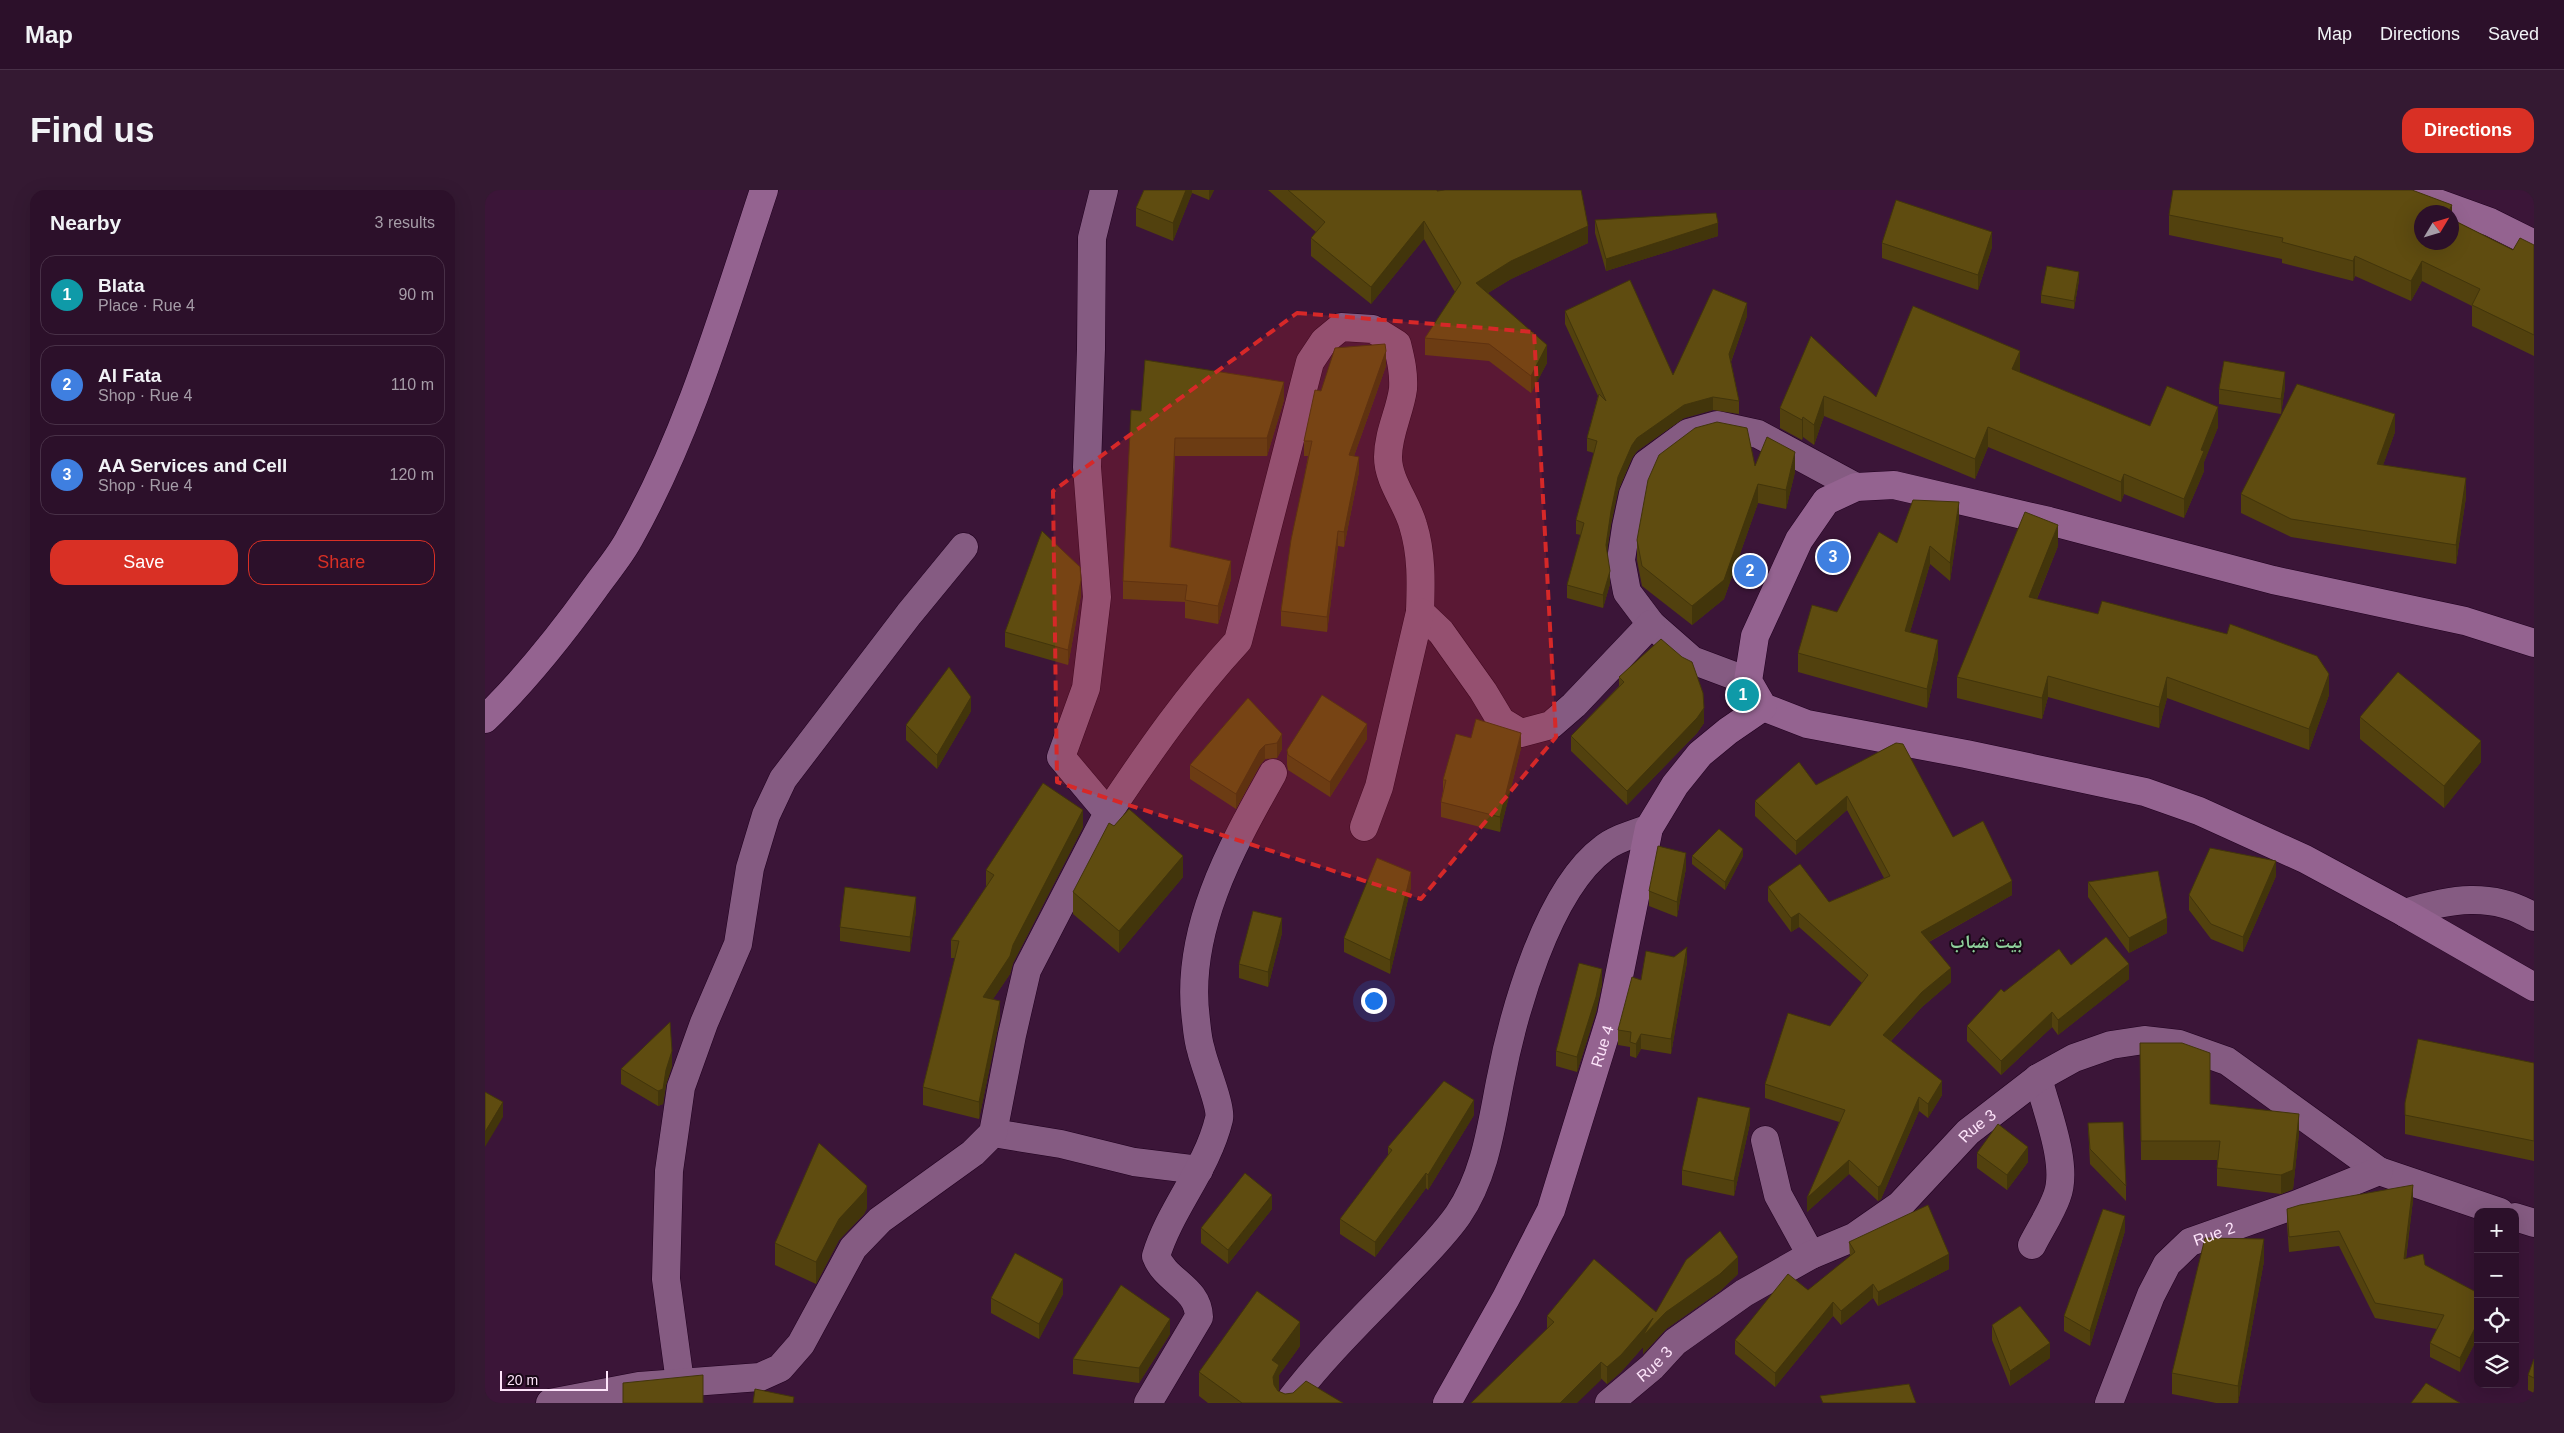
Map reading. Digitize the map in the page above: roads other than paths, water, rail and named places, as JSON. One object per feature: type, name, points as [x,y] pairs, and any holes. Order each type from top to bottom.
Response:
[{"type":"street","points":[[485,719],[526,677],[629,541],[654,491],[686,418],[764,190]]},
{"type":"street","points":[[1104,190],[1092,238],[1087,467],[1097,596],[1086,688],[1061,757],[1108,813]]},
{"type":"street","points":[[2402,190],[2490,222],[2534,244]]},
{"type":"street","points":[[550,1403],[629,1388],[680,1382],[760,1377],[780,1368],[801,1344],[853,1248],[880,1220],[973,1154],[993,1134],[1011,1035],[1027,970],[1108,813],[1151,748],[1214,667],[1238,641],[1310,362],[1324,341],[1341,327],[1373,329],[1397,344],[1403,368],[1403,391],[1388,442],[1388,460],[1402,502],[1413,523],[1421,568],[1420,612],[1379,787],[1364,827]]},
{"type":"street","points":[[1748,681],[1692,660],[1651,624],[1627,592],[1621,560],[1633,494],[1646,464],[1688,433],[1717,425],[1758,434],[1857,488]]},
{"type":"street","points":[[2534,643],[2465,621],[2273,580],[2049,521],[1895,485],[1857,488],[1826,501],[1799,540],[1755,636],[1748,681],[1763,707],[1807,724],[1966,754],[2145,792],[2199,811],[2305,859],[2405,913],[2534,987]]},
{"type":"street","points":[[680,1382],[666,1279],[669,1171],[678,1105],[681,1087],[701,1032],[738,944],[751,868],[766,815],[783,780],[909,614],[964,546]]},
{"type":"street","points":[[1420,612],[1441,632],[1483,691],[1501,721],[1521,734],[1551,725],[1573,705],[1651,624]]},
{"type":"street","name":"Rue 4","points":[[1447,1403],[1506,1298],[1551,1210],[1611,1016],[1649,828],[1675,785],[1700,754],[1728,730],[1763,707]]},
{"type":"street","points":[[1148,1403],[1199,1316],[1194,1296],[1169,1277],[1156,1256],[1199,1170],[1219,1117],[1200,1048],[1195,1018],[1197,948],[1216,888],[1236,840],[1273,772]]},
{"type":"street","points":[[1288,1403],[1310,1374],[1427,1252],[1458,1215],[1474,1188],[1482,1166],[1505,1052],[1538,947],[1563,895],[1582,867],[1605,846],[1649,828]]},
{"type":"street","points":[[2405,913],[2440,902],[2466,899],[2492,900],[2534,917]]},
{"type":"street","name":"Rue 3","points":[[1609,1403],[1652,1368],[1675,1342],[1744,1293],[1811,1256],[1854,1237],[1900,1205],[1969,1132],[2038,1078],[2074,1058],[2111,1045],[2144,1040],[2179,1044],[2227,1061],[2379,1171],[2488,1208]]},
{"type":"street","points":[[2032,1245],[2058,1195],[2060,1170],[2056,1143],[2038,1078]]},
{"type":"street","points":[[993,1134],[1061,1144],[1134,1162],[1199,1170]]},
{"type":"street","points":[[1765,1140],[1778,1195],[1811,1256]]},
{"type":"street","name":"Rue 2","points":[[2109,1403],[2151,1295],[2167,1264],[2190,1242],[2295,1205],[2379,1171]]},
{"type":"street","points":[[2519,1218],[2534,1223]]},
{"type":"place","name":"AA Services and Cell","points":[[1833,557]]},
{"type":"place","name":"Al Fata","points":[[1750,571]]},
{"type":"place","name":"Blata","points":[[1743,695]]},
{"type":"district","name":"بيت شباب","points":[[1986,941]]}]
